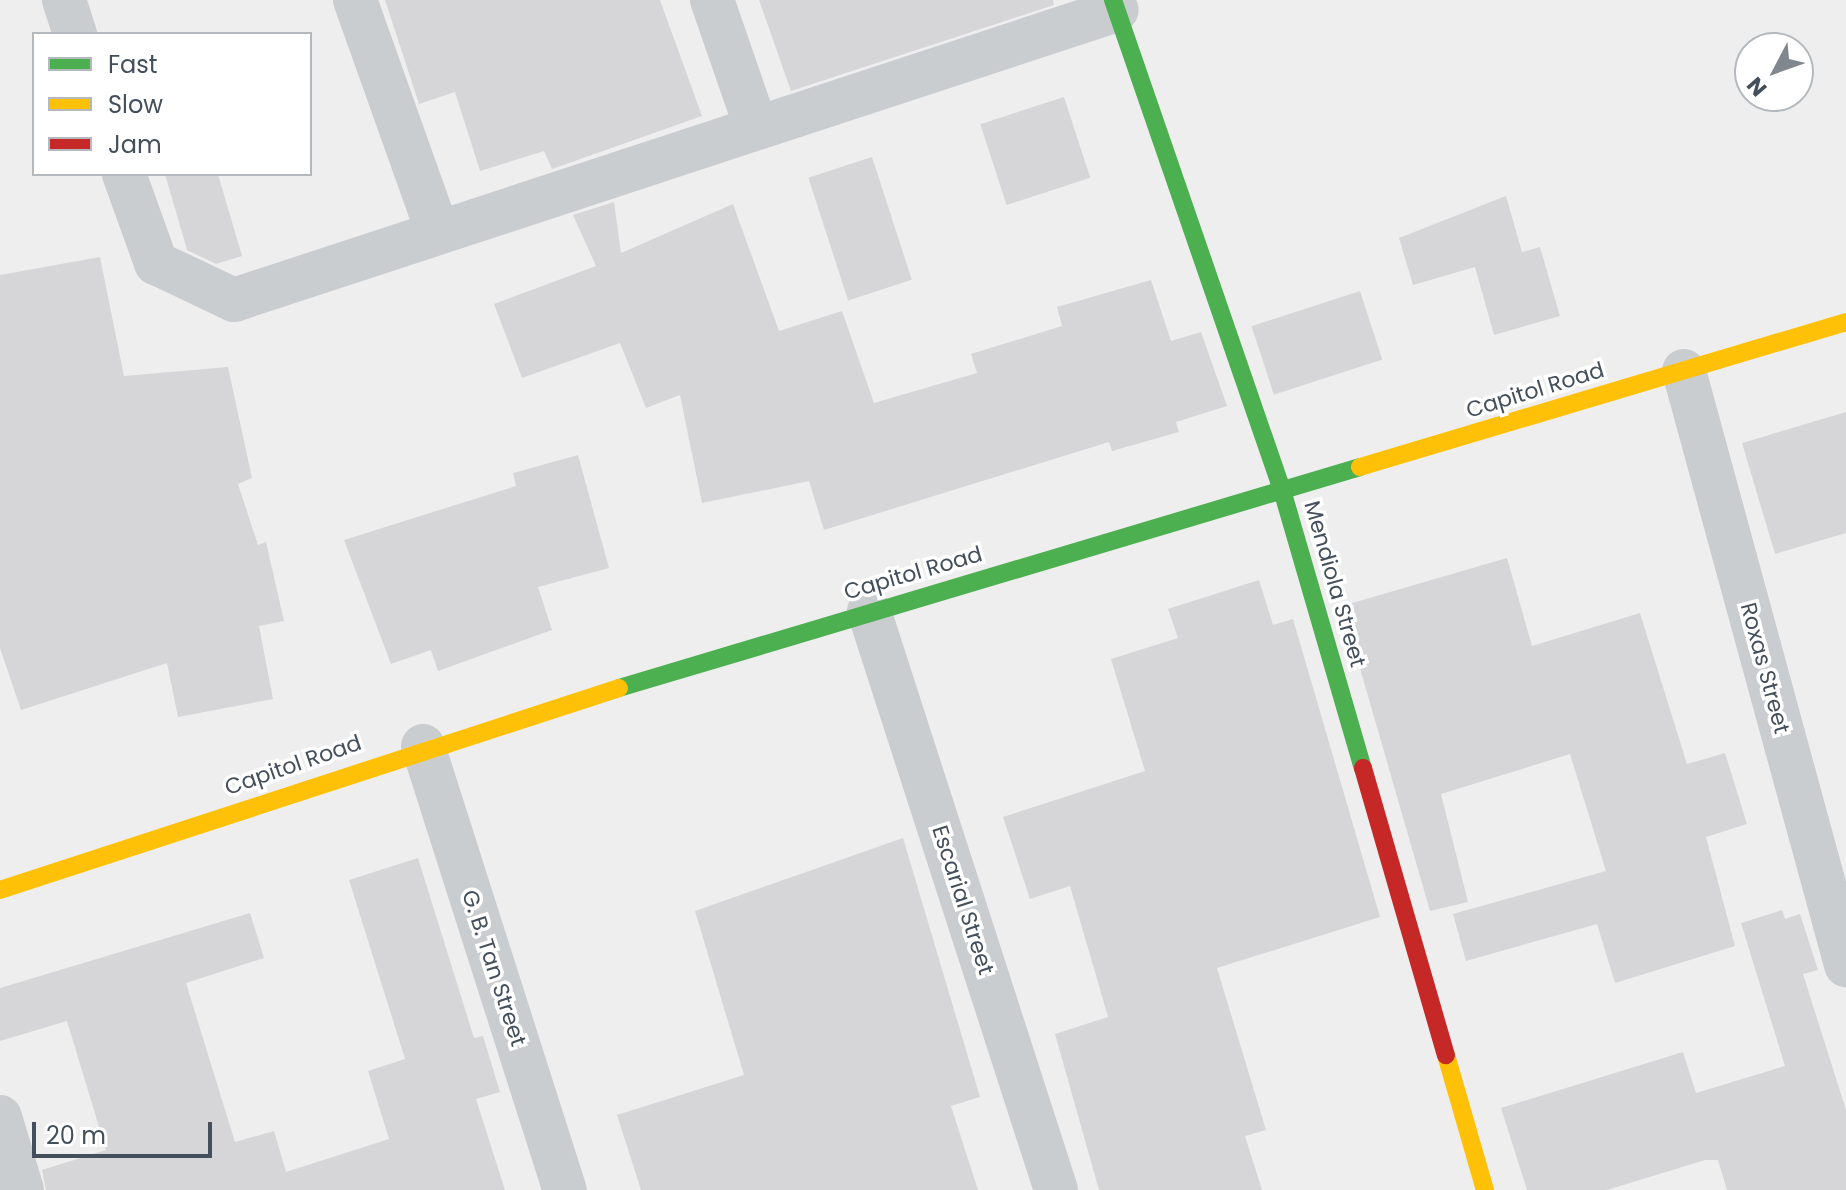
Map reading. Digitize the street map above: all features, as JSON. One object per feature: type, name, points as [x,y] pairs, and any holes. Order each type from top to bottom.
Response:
[{"type":"street","points":[[64,0],[74,32]]},
{"type":"street","points":[[355,0],[438,233]]},
{"type":"street","points":[[712,0],[756,127]]},
{"type":"street","points":[[125,176],[156,263],[234,300],[1115,5]]},
{"type":"street","name":"Mendiola Street","points":[[1115,5],[1282,490],[1485,1190]]},
{"type":"street","name":"Capitol Road","points":[[0,890],[423,746],[1846,322]]},
{"type":"street","name":"Roxas Street","points":[[1684,371],[1846,965]]},
{"type":"street","name":"Escarial Street","points":[[869,611],[1056,1190]]},
{"type":"street","name":"G. B. Tan Street","points":[[423,746],[565,1190]]},
{"type":"street","points":[[0,1117],[22,1190]]},
{"type":"building","points":[[385,0],[660,0],[702,116],[552,169],[544,151],[480,171],[455,92],[419,104]]},
{"type":"building","points":[[759,0],[1053,0],[1054,5],[791,91]]},
{"type":"building","points":[[1064,97],[1090,178],[1007,205],[980,124]]},
{"type":"building","points":[[872,157],[912,280],[848,300],[808,178]]},
{"type":"building","points":[[166,176],[219,176],[242,256],[216,264],[187,250]]},
{"type":"building","points":[[1506,196],[1522,252],[1540,247],[1560,316],[1494,335],[1475,267],[1413,285],[1399,238]]},
{"type":"building","points":[[614,202],[621,253],[733,204],[779,331],[842,311],[874,403],[977,373],[971,354],[1062,326],[1057,307],[1151,280],[1171,341],[1201,332],[1227,406],[1176,422],[1179,432],[1112,451],[1109,442],[824,530],[809,481],[702,503],[680,395],[646,408],[620,343],[522,378],[494,304],[596,266],[573,215]]},
{"type":"building","points":[[100,257],[124,376],[228,367],[252,478],[238,484],[258,545],[266,542],[284,621],[259,626],[273,699],[178,717],[167,663],[21,710],[0,648],[0,275]]},
{"type":"building","points":[[1360,291],[1382,359],[1274,395],[1252,326]]},
{"type":"building","points":[[1846,412],[1846,533],[1775,554],[1742,443]]},
{"type":"building","points":[[578,455],[609,568],[538,587],[552,630],[438,671],[431,650],[391,664],[344,540],[516,486],[513,473]]},
{"type":"building","points":[[1507,558],[1532,646],[1640,613],[1687,764],[1725,753],[1747,824],[1706,837],[1735,946],[1615,983],[1597,924],[1466,961],[1453,914],[1606,871],[1570,754],[1441,794],[1468,902],[1430,911],[1342,606]]},
{"type":"building","points":[[1259,580],[1273,625],[1293,619],[1380,917],[1217,968],[1266,1130],[1245,1136],[1262,1190],[1099,1190],[1055,1034],[1108,1017],[1070,886],[1030,899],[1003,817],[1145,771],[1111,659],[1178,638],[1168,609]]},
{"type":"building","points":[[903,838],[980,1097],[951,1106],[978,1190],[641,1190],[617,1115],[744,1075],[695,911]]},
{"type":"building","points":[[418,858],[474,1038],[483,1036],[500,1092],[476,1099],[505,1190],[46,1190],[42,1170],[106,1150],[67,1021],[0,1041],[0,988],[250,913],[264,958],[186,983],[235,1142],[274,1131],[286,1172],[389,1139],[368,1071],[405,1059],[349,880]]},
{"type":"building","points":[[1782,910],[1785,919],[1800,914],[1818,970],[1803,974],[1846,1110],[1846,1190],[1727,1190],[1718,1160],[1705,1160],[1607,1190],[1527,1190],[1501,1108],[1683,1052],[1696,1093],[1785,1066],[1741,923]]},
{"type":"traffic: fast","points":[[1113,0],[1282,490],[1363,768]]},
{"type":"traffic: fast","points":[[619,688],[1360,467]]},
{"type":"traffic: slow","points":[[1360,467],[1846,322]]},
{"type":"traffic: slow","points":[[0,890],[619,688]]},
{"type":"traffic: slow","points":[[1446,1055],[1485,1190]]},
{"type":"traffic: jam","points":[[1363,768],[1446,1055]]}]
